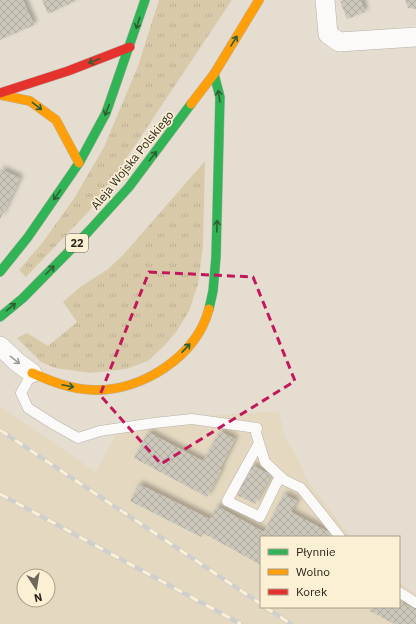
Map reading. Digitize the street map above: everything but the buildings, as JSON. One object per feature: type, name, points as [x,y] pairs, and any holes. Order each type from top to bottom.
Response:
[{"type":"main road","points":[[1,271],[28,237],[79,163],[106,113],[145,0]]},
{"type":"main road","name":"Aleja Wojska Polskiego","points":[[0,317],[23,298],[88,232],[129,186],[214,74],[259,0]]},
{"type":"main road","points":[[0,94],[68,71],[130,47]]},
{"type":"main road","points":[[32,373],[54,383],[80,388],[108,389],[138,382],[155,374],[176,358],[194,339],[208,312],[212,296],[216,258],[220,97],[214,74]]},
{"type":"main road","points":[[0,94],[30,101],[56,120],[79,163]]},
{"type":"street","points":[[325,0],[328,34],[339,42],[416,37]]},
{"type":"street","points":[[0,346],[17,362],[32,373]]},
{"type":"lane","points":[[32,373],[21,393],[28,408],[78,438],[100,431],[192,419],[257,428],[256,433],[265,462],[284,480],[301,488],[339,536]]},
{"type":"lane","points":[[259,443],[227,500],[260,517],[280,476]]},
{"type":"lane","points":[[400,593],[416,603]]},
{"type":"highlighted area","points":[[149,272],[253,277],[295,381],[161,464],[100,395]]},
{"type":"shaded area","points":[[0,406],[96,472],[120,426],[150,420],[279,411],[285,436],[298,459],[306,478],[350,536],[260,536],[260,608],[400,608],[400,583],[416,594],[416,624],[0,624]]},
{"type":"green space","points":[[159,0],[232,0],[110,183],[89,211],[26,277],[19,270],[43,242],[75,197],[104,147],[138,66]]},
{"type":"green space","points":[[205,161],[203,246],[198,284],[189,311],[177,331],[148,361],[126,369],[90,373],[55,368],[41,362],[17,338],[27,333],[48,346],[77,322],[63,302],[80,287],[108,269],[123,255]]},
{"type":"railway","points":[[0,430],[260,603]]},
{"type":"railway","points":[[0,494],[241,624]]},
{"type":"railway","points":[[267,608],[291,624]]},
{"type":"traffic: fast","points":[[0,272],[28,237],[79,163],[106,113],[145,0]]},
{"type":"traffic: fast","points":[[209,309],[213,291],[216,257],[220,97],[214,74]]},
{"type":"traffic: fast","points":[[0,317],[23,298],[88,232],[129,187],[191,104]]},
{"type":"traffic: slow","points":[[191,104],[214,74],[259,0]]},
{"type":"traffic: slow","points":[[0,95],[30,101],[56,120],[79,163]]},
{"type":"traffic: slow","points":[[32,373],[62,384],[85,389],[112,389],[130,385],[165,368],[180,356],[192,342],[202,326],[209,309]]},
{"type":"traffic: jam","points":[[0,93],[68,71],[130,47]]}]
